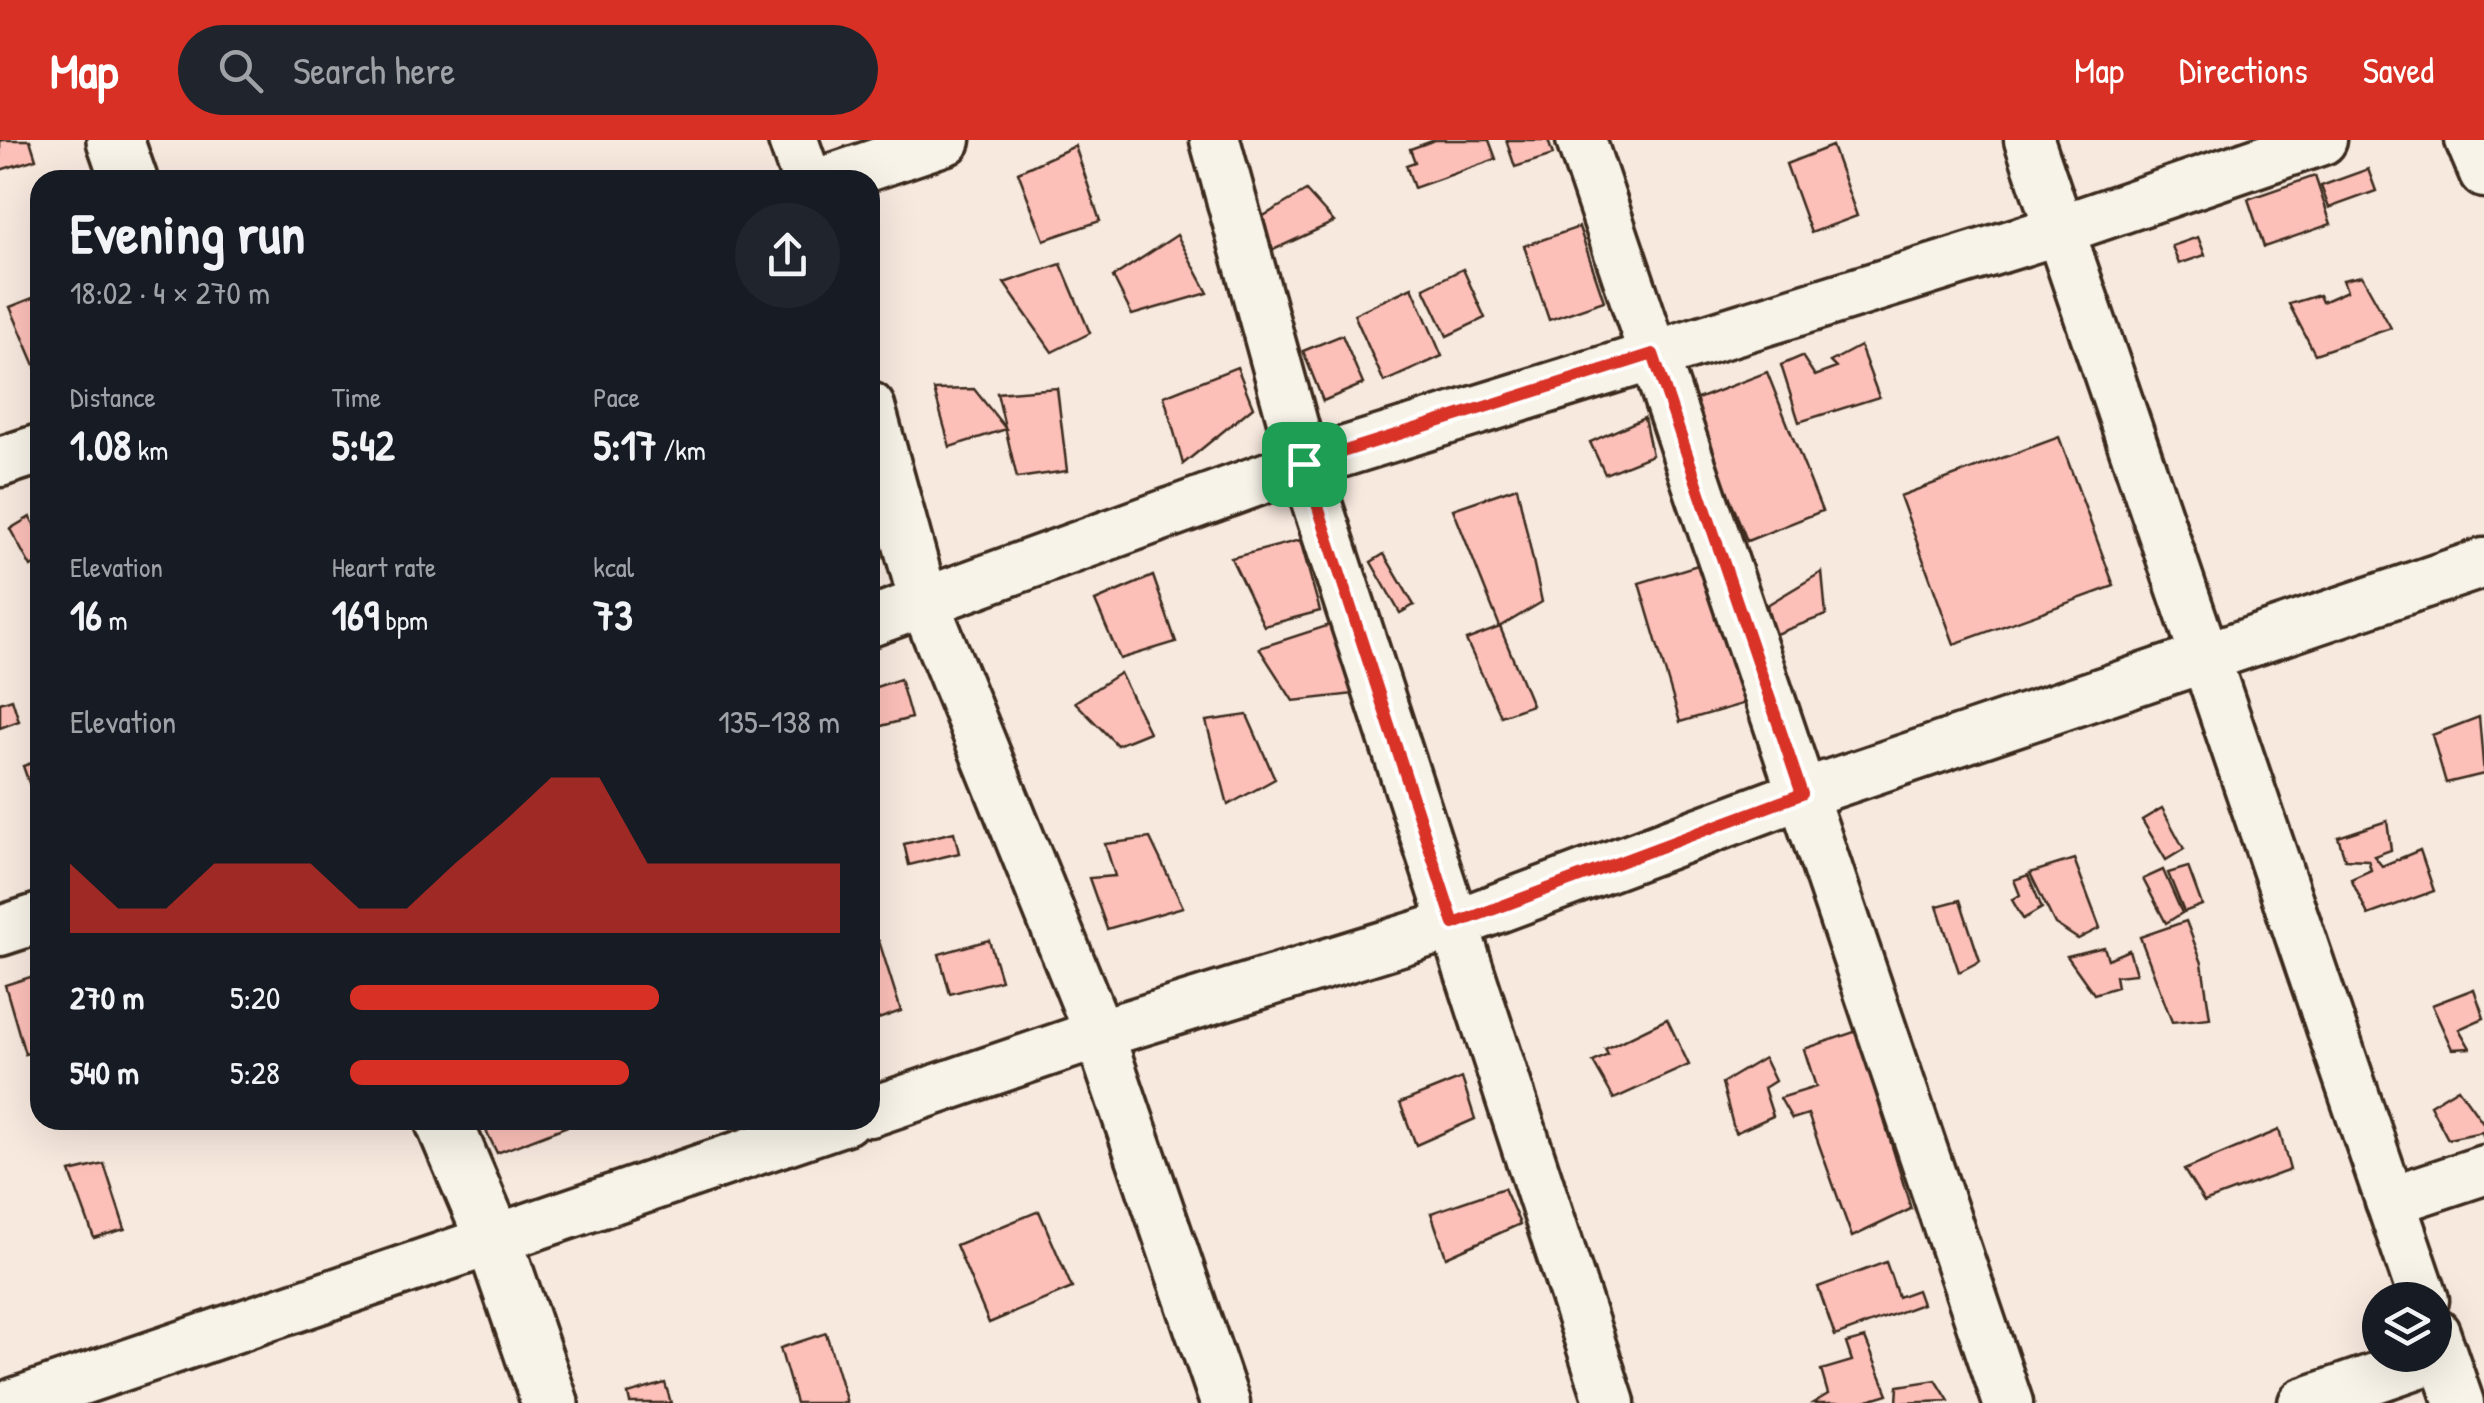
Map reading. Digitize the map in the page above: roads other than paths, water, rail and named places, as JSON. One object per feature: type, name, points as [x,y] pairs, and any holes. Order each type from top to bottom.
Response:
[{"type":"street","points":[[115,140],[125,170]]},
{"type":"street","points":[[793,140],[803,170]]},
{"type":"street","points":[[858,170],[946,140]]},
{"type":"street","points":[[1215,140],[1304,464],[1610,1403]]},
{"type":"street","points":[[1581,140],[2008,1403]]},
{"type":"street","points":[[2029,140],[2418,1282]]},
{"type":"street","points":[[880,618],[1304,464],[2059,230],[2322,140]]},
{"type":"street","points":[[2470,140],[2484,173]]},
{"type":"street","points":[[880,443],[924,602],[1098,1034],[1225,1403]]},
{"type":"street","points":[[0,462],[30,452]]},
{"type":"street","points":[[880,1109],[1098,1034],[1454,924],[1802,794],[2484,563]]},
{"type":"street","points":[[0,931],[30,921]]},
{"type":"street","points":[[448,1130],[494,1240],[550,1403]]},
{"type":"street","points":[[14,1403],[817,1130]]},
{"type":"street","points":[[2390,1200],[2484,1170]]},
{"type":"street","points":[[2303,1403],[2374,1372]]},
{"type":"street","points":[[2448,1372],[2459,1403]]}]
